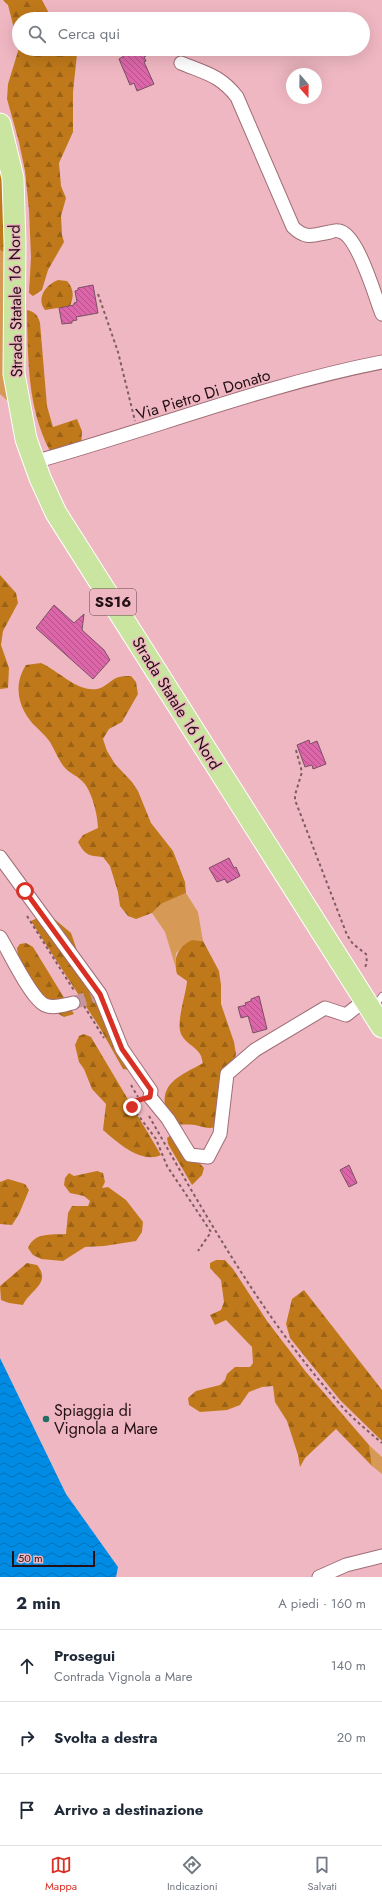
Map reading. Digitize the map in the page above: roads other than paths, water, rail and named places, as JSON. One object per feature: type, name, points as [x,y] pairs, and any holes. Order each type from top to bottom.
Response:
[{"type":"main road","name":"Strada Statale 16 Nord","points":[[0,124],[12,178],[15,243],[14,374],[26,439],[34,462],[56,512],[352,979],[375,1008]]},
{"type":"street","points":[[181,63],[227,84],[237,96],[293,227],[300,234],[308,236],[338,230],[347,234],[356,246],[382,314]]},
{"type":"street","name":"Via Pietro Di Donato","points":[[34,462],[348,368],[382,362]]},
{"type":"street","points":[[0,857],[100,994],[122,1049],[151,1090],[150,1097],[168,1119],[190,1155],[208,1157],[220,1134],[227,1074],[256,1050],[325,1008],[346,1015],[375,1008]]},
{"type":"street","points":[[0,937],[27,984],[43,1004],[54,1007],[73,1004]]},
{"type":"street","points":[[319,1577],[346,1565],[382,1556]]},
{"type":"water","points":[[0,1358],[66,1494],[118,1567],[116,1577],[0,1577]]},
{"type":"tunnel","points":[[73,1003],[100,994]]},
{"type":"place","name":"Spiaggia di Vignola a Mare","points":[[46,1419]]}]
